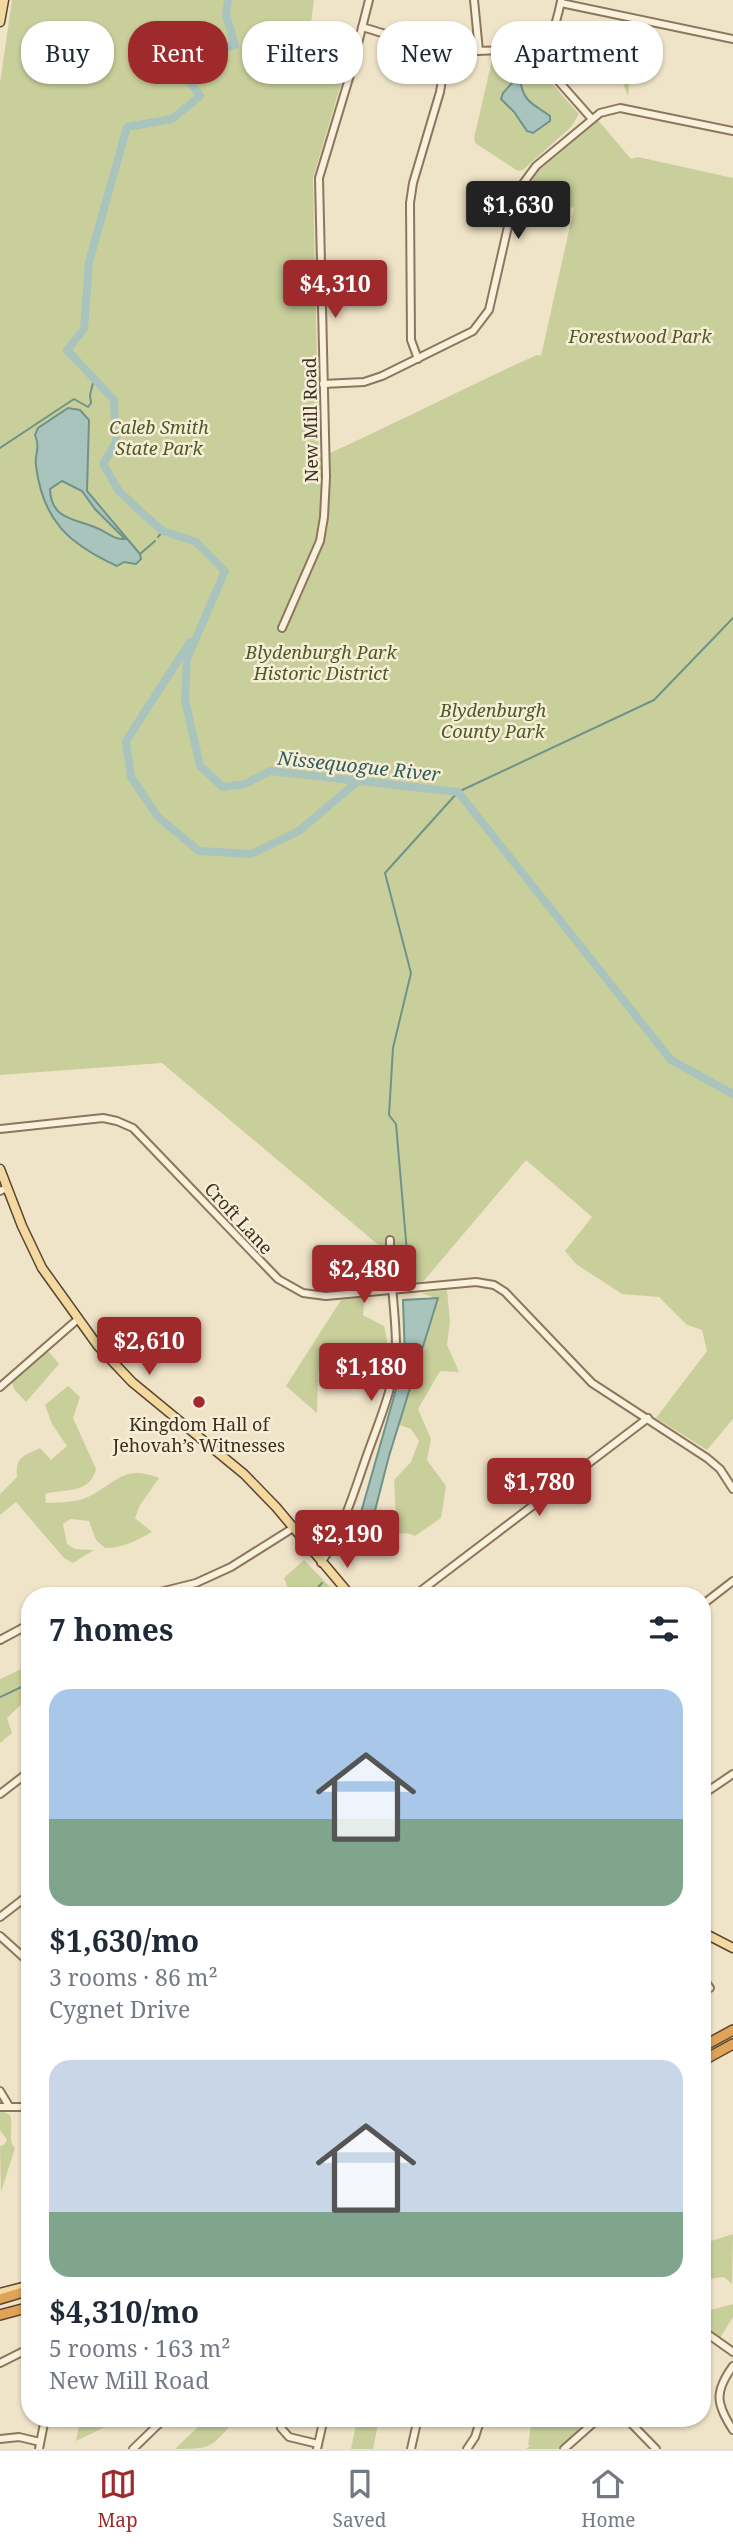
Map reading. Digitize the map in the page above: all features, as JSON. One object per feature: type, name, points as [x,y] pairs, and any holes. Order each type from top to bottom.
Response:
[{"type":"highway","points":[[711,2042],[733,2030]]},
{"type":"highway","points":[[711,2056],[733,2044]]},
{"type":"highway","points":[[0,2299],[21,2291]]},
{"type":"highway","points":[[0,2315],[21,2309]]},
{"type":"main road","points":[[0,22],[4,0]]},
{"type":"main road","points":[[0,1169],[4,1190],[42,1268],[98,1346],[132,1382],[244,1474],[343,1587]]},
{"type":"main road","points":[[711,1937],[733,1948]]},
{"type":"main road","points":[[0,2293],[21,2289]]},
{"type":"street","name":"New Mill Road","points":[[363,23],[369,0]]},
{"type":"street","points":[[474,0],[479,51],[491,50]]},
{"type":"street","points":[[556,21],[561,2],[733,39]]},
{"type":"street","name":"New Mill Road","points":[[282,628],[317,550],[324,517],[319,178],[346,84]]},
{"type":"street","points":[[418,359],[411,340],[410,203],[413,183],[441,84]]},
{"type":"street","points":[[559,84],[591,118]]},
{"type":"street","points":[[323,384],[364,382],[389,373],[463,337],[482,322],[489,310],[512,209],[522,185],[536,166],[591,118],[609,109],[620,108],[733,131]]},
{"type":"street","name":"Croft Lane","points":[[0,1129],[103,1118],[134,1128],[284,1284],[314,1296],[476,1282],[495,1285],[505,1292],[592,1383],[707,1458],[720,1469],[733,1489]]},
{"type":"street","points":[[321,1563],[334,1544],[345,1519],[389,1388],[396,1348],[390,1289],[390,1240]]},
{"type":"street","points":[[0,1387],[78,1319]]},
{"type":"street","points":[[426,1587],[648,1418]]},
{"type":"street","points":[[177,1587],[203,1580],[255,1553],[293,1528]]},
{"type":"street","points":[[711,1598],[733,1581]]},
{"type":"street","points":[[0,1640],[21,1629]]},
{"type":"street","points":[[711,1789],[733,1774]]},
{"type":"street","points":[[0,1794],[21,1778]]},
{"type":"street","points":[[0,1917],[21,1901]]},
{"type":"street","points":[[0,1936],[21,1955]]},
{"type":"street","points":[[0,2091],[9,2106]]},
{"type":"street","points":[[0,2107],[21,2107]]},
{"type":"street","points":[[711,2336],[733,2352]]},
{"type":"street","points":[[0,2363],[21,2352]]},
{"type":"street","points":[[733,2366],[724,2379],[718,2399],[720,2408],[733,2430]]},
{"type":"street","points":[[0,2439],[19,2437],[39,2445],[42,2427]]},
{"type":"street","points":[[133,2449],[156,2427]]},
{"type":"street","points":[[281,2428],[289,2437],[318,2446],[322,2427]]},
{"type":"street","points":[[411,2449],[416,2427]]},
{"type":"street","points":[[467,2449],[478,2427]]},
{"type":"street","points":[[564,2449],[573,2446],[591,2427]]},
{"type":"street","points":[[635,2427],[656,2449]]},
{"type":"green space","points":[[12,0],[314,0],[311,21],[242,21],[242,84],[341,84],[313,178],[319,458],[537,355],[541,356],[574,208],[521,197],[539,170],[598,120],[631,159],[638,157],[733,178],[733,1419],[707,1450],[656,1418],[707,1351],[702,1330],[687,1325],[659,1297],[622,1294],[576,1264],[565,1251],[592,1217],[526,1160],[422,1283],[395,1284],[394,1258],[162,1063],[0,1075],[0,83]]},
{"type":"green space","points":[[491,64],[491,84],[552,84],[579,114],[571,127],[523,170],[518,171],[475,143]],"holes":[[[510,86],[521,89],[525,97],[544,112],[546,124],[533,133],[501,99]]]},
{"type":"green space","points":[[623,84],[629,84],[628,96]]},
{"type":"green space","points":[[447,1290],[450,1321],[447,1345],[459,1372],[440,1371],[418,1409],[431,1439],[427,1460],[446,1486],[441,1518],[415,1536],[402,1533],[392,1537],[374,1554],[354,1551],[367,1539],[379,1519],[396,1516],[394,1480],[411,1462],[419,1441],[411,1429],[399,1425],[438,1299],[421,1293]]},
{"type":"green space","points":[[365,1296],[363,1315],[384,1326],[387,1340],[382,1379],[374,1381],[361,1351],[351,1349],[350,1386],[350,1358],[340,1352],[318,1373],[317,1413],[286,1386],[341,1300]]},
{"type":"green space","points":[[49,1352],[59,1364],[26,1402],[14,1389],[12,1382],[43,1353]]},
{"type":"green space","points":[[68,1386],[80,1397],[73,1418],[96,1469],[93,1477],[82,1487],[45,1494],[46,1503],[85,1498],[129,1474],[147,1474],[159,1478],[140,1505],[135,1518],[152,1532],[135,1541],[105,1548],[96,1540],[89,1521],[71,1519],[63,1524],[67,1544],[75,1549],[94,1550],[73,1563],[64,1558],[16,1502],[0,1515],[0,1494],[17,1477],[19,1461],[40,1448],[51,1460],[67,1446],[52,1424],[45,1405]]},
{"type":"green space","points":[[304,1560],[330,1587],[288,1587],[284,1578]]},
{"type":"green space","points":[[21,1669],[21,1705],[7,1718],[12,1733],[0,1743],[0,1679]]},
{"type":"green space","points":[[0,2110],[10,2115],[11,2141],[15,2148],[1,2192],[0,2146],[7,2140],[0,2130]]},
{"type":"green space","points":[[733,2234],[732,2284],[724,2277],[711,2279],[711,2241]]},
{"type":"green space","points":[[733,2304],[733,2317],[720,2338],[711,2332],[711,2310]]},
{"type":"green space","points":[[78,2427],[105,2427],[76,2441]]},
{"type":"green space","points":[[198,2427],[228,2427],[216,2441],[205,2447],[175,2449]]},
{"type":"green space","points":[[355,2427],[377,2427],[373,2449],[351,2449]]},
{"type":"green space","points":[[531,2427],[584,2427],[558,2449],[526,2449],[530,2446]]},
{"type":"water","points":[[511,84],[521,84],[528,100],[550,116],[550,121],[533,133],[527,131],[501,99]]},
{"type":"water","points":[[68,408],[80,410],[89,420],[87,491],[140,554],[141,559],[136,564],[124,562],[117,566],[100,558],[72,539],[52,516],[45,502],[36,466],[35,435],[38,428]],"holes":[[[62,481],[82,491],[95,509],[125,539],[66,517],[55,507],[50,489]]]},
{"type":"water","points":[[438,1298],[389,1456],[370,1530],[350,1551],[405,1358],[403,1300]]},
{"type":"waterway","name":"Nissequogue River","points":[[228,0],[226,15],[235,45],[175,61],[200,96],[172,119],[127,127],[89,262],[84,329],[67,350],[114,400],[116,442],[103,464],[119,491],[163,531],[196,542],[225,571],[187,659],[185,700],[200,766],[223,787],[245,784],[270,771],[458,792],[671,1060],[733,1094]]},
{"type":"waterway","points":[[0,448],[74,399],[88,407],[94,379]]},
{"type":"waterway","name":"Nissequogue River","points":[[158,537],[163,531]]},
{"type":"waterway","points":[[140,554],[155,541]]},
{"type":"waterway","points":[[409,1276],[396,1124],[389,1115],[393,1048],[411,973],[385,873],[458,792],[654,700],[733,618]]},
{"type":"waterway","points":[[190,642],[126,741],[131,777],[158,817],[199,851],[251,854],[299,831],[358,781]]},
{"type":"waterway","points":[[345,1562],[346,1557]]},
{"type":"waterway","points":[[318,1587],[322,1583]]},
{"type":"waterway","points":[[0,1697],[21,1687]]},
{"type":"place","name":"Kingdom Hall of Jehovah’s Witnesses","points":[[199,1402]]},
{"type":"park label","name":"Forestwood Park","points":[[640,336]]},
{"type":"park label","name":"Caleb Smith State Park","points":[[159,437]]},
{"type":"park label","name":"Blydenburgh Park Historic District","points":[[321,662]]},
{"type":"park label","name":"Blydenburgh County Park","points":[[493,720]]}]
